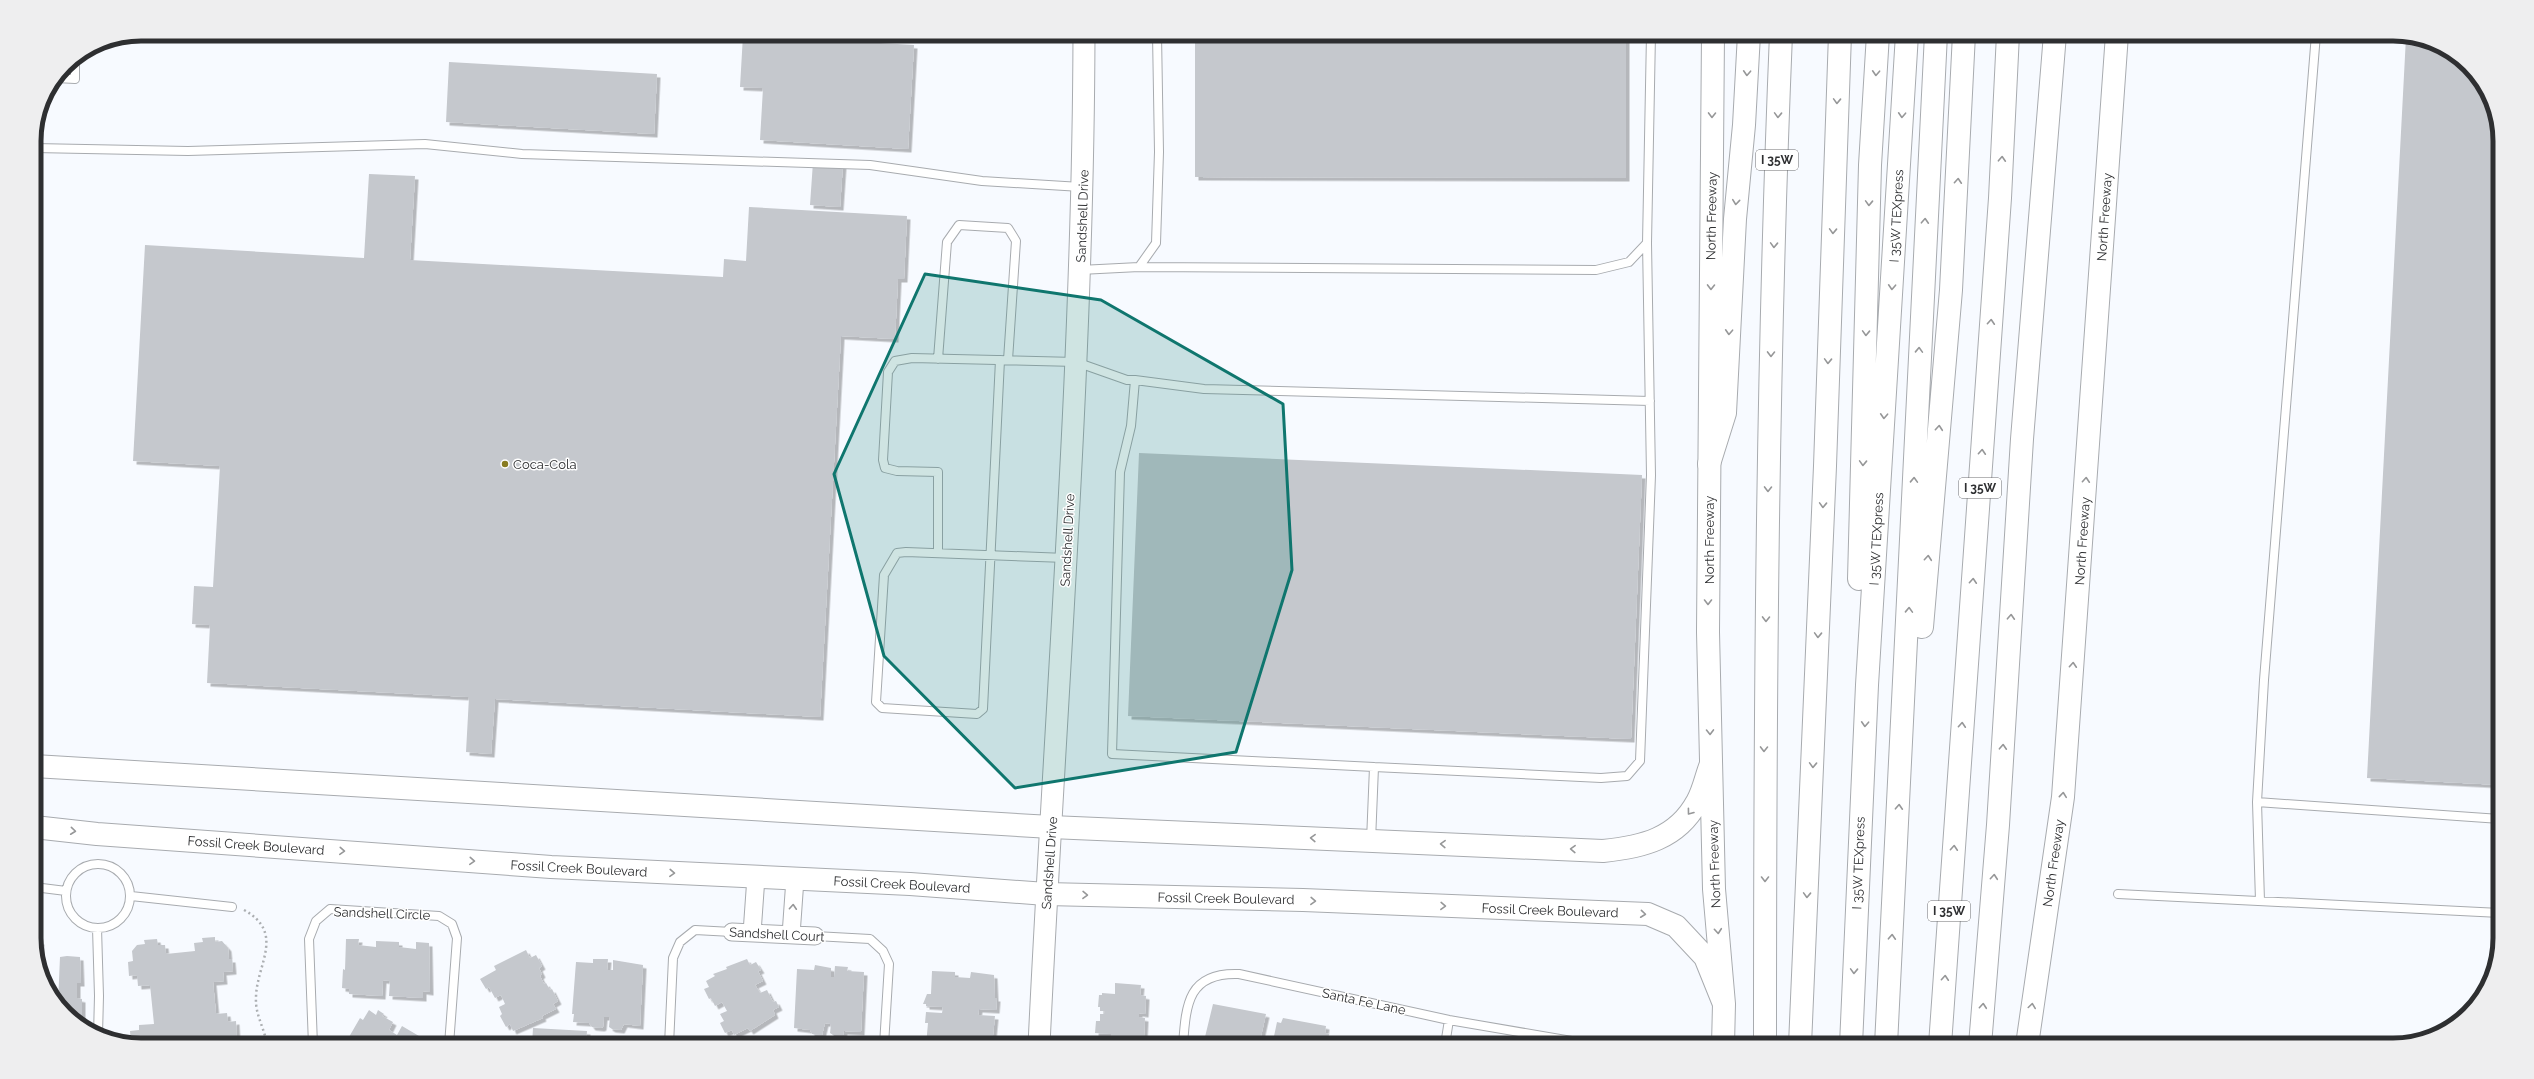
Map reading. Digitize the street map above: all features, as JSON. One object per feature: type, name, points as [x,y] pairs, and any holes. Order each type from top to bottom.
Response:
[{"type":"main road","name":"North Freeway","points":[[1713,41],[1709,464],[1711,764],[1714,889],[1724,1004],[1723,1038]]},
{"type":"main road","points":[[1709,464],[1725,413],[1735,219],[1744,125],[1749,41]]},
{"type":"main road","name":"I 35W","points":[[1765,1038],[1764,768],[1768,450],[1781,41]]},
{"type":"main road","points":[[1800,1038],[1823,506],[1840,41]]},
{"type":"main road","points":[[1867,686],[1858,632],[1870,165],[1878,41]]},
{"type":"main road","name":"I 35W TEXpress","points":[[1850,1038],[1867,686],[1907,41]]},
{"type":"main road","points":[[1886,1038],[1907,663],[1922,287],[1936,41]]},
{"type":"main road","points":[[1907,663],[1922,632],[1951,290],[1964,41]]},
{"type":"main road","name":"I 35W","points":[[1941,1038],[2000,206],[2008,41]]},
{"type":"main road","points":[[1981,1038],[1998,825],[2022,439],[2054,41]]},
{"type":"main road","name":"North Freeway","points":[[2027,1038],[2063,797],[2117,41]]},
{"type":"main road","points":[[41,766],[1051,827],[1603,851],[1634,848],[1661,838],[1679,826],[1698,802],[1711,764]]},
{"type":"main road","name":"Fossil Creek Boulevard","points":[[41,828],[97,834],[551,867],[795,879],[1046,894],[1303,900],[1648,914],[1676,926],[1705,957],[1724,1004]]},
{"type":"street","name":"Sandshell Drive","points":[[1039,1038],[1076,362],[1083,188],[1084,41]]},
{"type":"street","points":[[752,933],[756,877]]},
{"type":"street","points":[[791,935],[795,879]]},
{"type":"street","name":"Sandshell Court","points":[[732,932],[815,936]]},
{"type":"lane","points":[[1139,266],[1156,243],[1159,152],[1157,41]]},
{"type":"lane","points":[[1135,380],[1132,426],[1120,472],[1112,754],[1601,778],[1627,776],[1640,761],[1651,475],[1647,243],[1651,41]]},
{"type":"lane","points":[[2260,901],[2257,802],[2264,680],[2315,41]]},
{"type":"lane","points":[[63,78],[74,79],[75,66]]},
{"type":"lane","points":[[41,148],[188,151],[425,144],[522,154],[870,165],[982,181],[1083,188]]},
{"type":"lane","points":[[938,359],[947,242],[959,225],[1008,228],[1016,241],[1004,360],[991,555],[983,709],[976,714],[882,708],[876,702],[884,575],[897,553],[938,553],[991,555],[1066,558]]},
{"type":"lane","points":[[1080,270],[1139,266],[1596,270],[1629,262],[1647,243]]},
{"type":"lane","points":[[938,553],[938,472],[897,471],[885,468],[883,460],[888,372],[895,361],[912,358],[1076,362],[1127,380],[1204,388],[1650,401]]},
{"type":"lane","points":[[1371,841],[1374,767]]},
{"type":"lane","points":[[2257,802],[2493,819]]},
{"type":"lane","points":[[94,864],[108,865],[120,872],[128,883],[131,896],[128,909],[121,919],[110,926],[97,928],[86,926],[77,921],[66,902],[66,891],[71,878],[81,868],[94,864]]},
{"type":"lane","points":[[41,888],[66,891]]},
{"type":"lane","points":[[2118,894],[2493,913]]},
{"type":"lane","points":[[131,896],[232,908]]},
{"type":"lane","name":"Sandshell Circle","points":[[313,1038],[309,939],[316,921],[330,909],[439,916],[452,924],[457,938],[450,1038]]},
{"type":"lane","points":[[97,928],[100,996],[98,1028]]},
{"type":"lane","name":"Sandshell Court","points":[[669,1038],[673,958],[680,942],[695,930],[732,932]]},
{"type":"lane","name":"Sandshell Court","points":[[815,936],[870,939],[883,951],[889,964],[884,1038]]},
{"type":"lane","name":"Santa Fe Lane","points":[[1184,1038],[1186,1009],[1191,996],[1206,980],[1220,973],[1239,974],[1450,1020],[1554,1038]]},
{"type":"lane","points":[[1446,1038],[1450,1020]]},
{"type":"path","points":[[232,908],[244,910],[256,916],[264,928],[266,937],[264,964],[256,997],[258,1015],[265,1038]]},
{"type":"highlighted area","points":[[925,274],[1101,300],[1283,404],[1292,570],[1236,752],[1015,788],[884,656],[834,474]]},
{"type":"building","points":[[743,41],[846,41],[914,45],[908,149],[760,140],[763,88],[740,87]]},
{"type":"building","points":[[1195,41],[1626,41],[1626,178],[1195,177]]},
{"type":"building","points":[[2406,42],[2425,46],[2443,54],[2464,70],[2483,97],[2488,109],[2493,134],[2493,785],[2367,778]]},
{"type":"building","points":[[449,62],[657,74],[654,134],[446,122]]},
{"type":"building","points":[[813,162],[843,164],[840,207],[810,205]]},
{"type":"building","name":"Coca-Cola","points":[[369,174],[415,176],[410,260],[723,277],[724,259],[746,261],[749,207],[907,216],[904,279],[898,279],[895,339],[841,336],[820,717],[495,699],[491,754],[466,752],[469,697],[207,683],[210,625],[192,624],[194,586],[213,587],[220,466],[133,461],[145,245],[364,258]]},
{"type":"building","points":[[1139,453],[1642,475],[1631,739],[1128,716]]},
{"type":"building","points":[[215,937],[215,942],[222,941],[228,948],[229,959],[232,959],[233,971],[223,972],[224,981],[213,982],[216,1014],[227,1013],[228,1022],[236,1021],[237,1038],[131,1037],[130,1031],[139,1030],[139,1025],[154,1024],[150,985],[138,986],[137,975],[129,976],[128,962],[133,961],[132,951],[137,945],[145,944],[144,940],[157,939],[158,945],[165,945],[166,954],[195,951],[194,943],[203,942],[202,938]]},
{"type":"building","points":[[346,939],[359,939],[358,945],[376,947],[376,941],[399,942],[399,947],[416,949],[416,942],[429,943],[430,992],[423,991],[423,998],[389,996],[390,981],[383,980],[382,996],[349,994],[349,989],[342,988],[343,969],[345,970]]},
{"type":"building","points":[[526,950],[530,958],[536,955],[542,966],[539,968],[542,974],[540,976],[544,984],[546,983],[550,990],[552,989],[558,1001],[553,1004],[556,1009],[542,1016],[543,1018],[513,1031],[510,1024],[506,1027],[500,1016],[502,1014],[499,1007],[505,1004],[501,995],[495,998],[489,987],[486,989],[480,979],[496,970],[494,966]]},
{"type":"building","points":[[60,957],[80,957],[81,983],[77,983],[77,998],[82,999],[82,1018],[70,1009],[58,994]]},
{"type":"building","points":[[593,959],[608,959],[607,970],[613,970],[613,960],[643,965],[640,1026],[624,1024],[621,1030],[612,1029],[609,1027],[610,1017],[604,1017],[603,1027],[601,1028],[592,1027],[589,1023],[573,1022],[574,1014],[572,1014],[576,962],[593,963]]},
{"type":"building","points":[[747,959],[750,965],[756,962],[761,970],[758,971],[763,981],[755,985],[760,993],[767,990],[773,1002],[776,1001],[779,1007],[773,1010],[775,1015],[750,1031],[748,1028],[734,1035],[732,1030],[725,1033],[720,1023],[724,1021],[720,1014],[727,1011],[722,1002],[715,1006],[711,998],[709,999],[704,989],[709,987],[706,981],[715,976],[713,974],[727,969],[726,967]]},
{"type":"building","points":[[815,965],[831,968],[831,977],[834,977],[835,966],[848,967],[847,971],[864,972],[861,1032],[844,1031],[843,1035],[833,1035],[830,1033],[831,1024],[825,1023],[822,1035],[812,1034],[810,1030],[794,1028],[797,969],[814,970]]},
{"type":"building","points":[[932,971],[955,972],[955,977],[970,978],[971,972],[994,975],[995,998],[997,998],[996,1010],[979,1009],[978,1015],[995,1016],[993,1038],[927,1038],[928,1023],[925,1023],[926,1012],[942,1013],[943,1007],[926,1006],[926,1004],[923,1004],[927,994],[931,994]]},
{"type":"building","points":[[1115,983],[1141,985],[1140,995],[1146,996],[1145,1014],[1139,1013],[1139,1017],[1145,1018],[1144,1036],[1137,1036],[1137,1038],[1111,1038],[1111,1034],[1095,1033],[1096,1021],[1100,1021],[1100,1014],[1104,1014],[1105,1011],[1100,1011],[1100,1007],[1098,1007],[1099,995],[1102,995],[1102,993],[1115,994]]},
{"type":"building","points":[[1213,1004],[1266,1014],[1261,1038],[1205,1037]]},
{"type":"building","points":[[369,1010],[376,1015],[378,1010],[384,1014],[382,1016],[393,1022],[389,1030],[397,1035],[402,1026],[419,1036],[418,1038],[349,1037],[360,1018],[363,1020]]},
{"type":"building","points":[[1283,1018],[1326,1026],[1325,1033],[1329,1034],[1328,1038],[1274,1038],[1277,1022],[1281,1023]]},
{"type":"building","points":[[533,1028],[587,1031],[586,1038],[532,1038]]},
{"type":"place","name":"Coca-Cola","points":[[505,464]]}]
